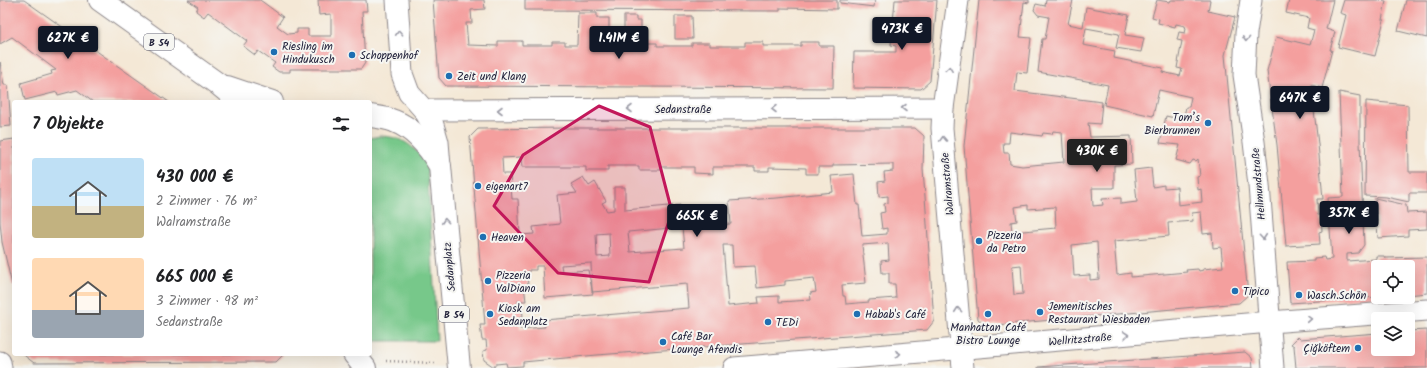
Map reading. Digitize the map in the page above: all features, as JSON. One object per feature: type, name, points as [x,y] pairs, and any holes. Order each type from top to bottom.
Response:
[{"type":"main road","name":"B 54","points":[[100,0],[218,84],[238,100]]},
{"type":"main road","name":"B 54","points":[[218,84],[266,100]]},
{"type":"main road","name":"Sedanplatz","points":[[372,117],[393,120],[405,126],[424,143],[440,166],[449,366]]},
{"type":"main road","points":[[357,356],[372,365]]},
{"type":"street","name":"Sedanplatz","points":[[397,0],[402,74],[409,93],[424,110],[432,125],[438,142],[440,166]]},
{"type":"street","name":"Walramstraße","points":[[958,0],[943,108],[943,142],[962,358]]},
{"type":"street","name":"Hellmundstraße","points":[[1251,0],[1246,33],[1244,75],[1259,185],[1273,368]]},
{"type":"street","name":"Sedanstraße","points":[[424,110],[943,108]]},
{"type":"street","name":"Wellritzstraße","points":[[734,368],[962,358],[1270,322],[1427,310]]},
{"type":"street","points":[[0,362],[1,368]]},
{"type":"path","points":[[372,365],[449,366]]},
{"type":"highlighted area","points":[[599,106],[650,127],[672,212],[649,282],[558,273],[494,206],[523,155]]},
{"type":"green space","points":[[380,136],[401,140],[416,151],[427,162],[437,341],[372,341],[372,138]]},
{"type":"building","points":[[0,0],[24,0],[166,100],[90,100],[77,90],[58,95],[57,92],[25,100],[21,83],[52,74],[51,71],[56,70],[12,37],[0,44]]},
{"type":"building","points":[[188,0],[260,0],[283,17],[277,26],[288,34],[297,33],[297,29],[308,29],[308,36],[331,36],[331,14],[319,15],[318,0],[366,0],[367,11],[362,11],[365,63],[361,69],[290,69],[290,72],[279,72],[272,67],[275,63],[258,51],[255,55],[243,46],[247,41],[208,12],[204,17],[196,11],[198,7]]},
{"type":"building","points":[[433,0],[484,0],[485,9],[471,10],[472,23],[466,23],[468,45],[498,46],[498,41],[522,41],[522,45],[552,45],[552,42],[565,42],[565,45],[577,45],[578,13],[597,13],[597,18],[609,18],[609,43],[612,43],[612,46],[640,46],[640,43],[657,43],[657,46],[692,46],[692,43],[710,43],[710,46],[745,46],[745,42],[763,42],[763,46],[801,46],[801,42],[819,42],[819,46],[834,46],[833,88],[446,86],[439,78]]},
{"type":"building","points":[[525,0],[837,0],[837,9],[780,8],[780,11],[525,10]]},
{"type":"building","points":[[840,0],[875,0],[874,7],[840,3]]},
{"type":"building","points":[[895,0],[937,0],[930,81],[921,89],[853,88],[854,52],[896,52],[896,46],[891,45]]},
{"type":"building","points":[[979,0],[1029,0],[1029,3],[1024,2],[1020,37],[1031,38],[1027,73],[1017,72],[1015,91],[1102,102],[1100,124],[1088,123],[1090,137],[1131,136],[1132,164],[1114,165],[1114,188],[1092,188],[1093,206],[1103,205],[1102,199],[1121,198],[1121,204],[1137,202],[1134,170],[1151,168],[1153,187],[1164,185],[1164,188],[1177,187],[1178,205],[1202,202],[1201,189],[1198,190],[1197,177],[1200,176],[1198,159],[1196,161],[1193,160],[1190,164],[1176,160],[1180,145],[1160,143],[1166,116],[1183,120],[1186,107],[1189,107],[1191,97],[1159,90],[1153,116],[1104,105],[1108,85],[1038,72],[1042,39],[1045,39],[1049,17],[1038,15],[1034,10],[1036,4],[1045,6],[1046,0],[1073,0],[1068,24],[1083,27],[1086,7],[1129,15],[1125,35],[1144,38],[1141,52],[1116,48],[1119,34],[1086,28],[1083,45],[1115,51],[1114,58],[1163,68],[1162,72],[1180,76],[1182,69],[1177,68],[1182,41],[1177,40],[1179,32],[1185,33],[1186,29],[1185,26],[1176,24],[1175,27],[1158,23],[1159,19],[1152,17],[1157,0],[1170,2],[1171,0],[1210,0],[1208,11],[1235,17],[1225,55],[1248,295],[1239,303],[986,326],[978,319],[964,146]],"holes":[[[1053,131],[1062,132],[1064,162],[1022,166],[1010,164],[1009,153],[1004,153],[1003,143],[1009,143],[1010,132],[1042,136],[1043,133],[1052,134]],[[1028,205],[1028,209],[1055,207],[1056,228],[1012,232],[1011,222],[1017,221],[1015,207]],[[1201,212],[1203,234],[1212,233],[1213,248],[1221,247],[1223,267],[1203,269],[1199,271],[1198,269],[1186,270],[1187,272],[1131,277],[1131,273],[1117,275],[1114,241],[1169,236],[1168,223],[1193,221],[1192,213]],[[1097,242],[1099,279],[1090,280],[1090,275],[1074,276],[1072,245]],[[1021,265],[1023,294],[1014,295],[1012,266]]]},
{"type":"building","points":[[1289,0],[1333,0],[1326,29],[1335,32],[1322,88],[1311,85],[1323,199],[1317,199],[1318,215],[1321,215],[1322,231],[1319,232],[1320,244],[1286,246],[1277,145],[1267,71],[1276,37],[1310,45],[1314,30],[1307,28],[1309,18],[1286,13]]},
{"type":"building","points":[[1344,0],[1386,1],[1382,20],[1384,20],[1375,56],[1338,47],[1346,15],[1340,13]]},
{"type":"building","points":[[1406,0],[1427,0],[1427,38],[1398,31]]},
{"type":"building","points":[[624,16],[636,16],[636,20],[641,20],[641,37],[624,37]]},
{"type":"building","points":[[675,16],[692,16],[693,39],[675,39]]},
{"type":"building","points":[[0,62],[4,85],[8,85],[11,126],[0,127]]},
{"type":"building","points":[[1339,92],[1360,96],[1360,142],[1364,245],[1358,253],[1347,254],[1347,261],[1376,259],[1376,256],[1384,256],[1385,258],[1427,257],[1427,293],[1415,294],[1415,260],[1371,260],[1371,297],[1290,303],[1287,262],[1314,261],[1314,258],[1324,257],[1325,260],[1332,259],[1328,198],[1343,197]]},
{"type":"building","points":[[1366,101],[1408,105],[1409,172],[1427,172],[1427,193],[1409,193],[1409,202],[1386,197],[1365,196]]},
{"type":"building","points":[[915,128],[924,136],[923,169],[934,321],[927,330],[597,355],[523,362],[523,366],[507,367],[506,363],[496,364],[494,367],[484,360],[483,351],[487,350],[486,340],[482,340],[480,325],[485,325],[470,137],[478,129]],"holes":[[[521,157],[522,167],[586,167],[586,171],[608,171],[608,166],[639,166],[639,170],[661,170],[661,167],[694,167],[694,173],[713,174],[713,167],[755,167],[755,171],[769,171],[769,167],[806,168],[806,174],[818,174],[818,167],[833,167],[833,165],[893,164],[893,171],[884,172],[885,181],[878,182],[879,197],[888,196],[888,203],[884,204],[885,212],[880,213],[882,229],[887,228],[887,234],[862,236],[854,174],[831,176],[833,192],[729,201],[731,224],[682,227],[680,205],[625,210],[625,187],[614,187],[614,210],[607,211],[602,203],[606,201],[595,182],[589,186],[583,177],[571,184],[577,193],[557,195],[560,224],[533,227],[534,234],[520,235],[518,199],[512,199],[510,174],[503,174],[502,158]],[[682,227],[684,248],[630,252],[628,232]],[[609,233],[610,256],[597,257],[596,234]],[[888,243],[889,260],[881,261],[882,273],[889,273],[889,284],[895,284],[896,298],[869,300],[869,302],[846,304],[845,296],[843,296],[842,285],[866,283],[862,245]],[[723,245],[732,245],[733,267],[755,266],[757,288],[785,285],[785,281],[814,278],[816,292],[810,293],[811,300],[779,302],[779,296],[758,297],[759,303],[728,306]],[[591,263],[592,289],[588,270],[562,272],[561,265]],[[536,266],[543,266],[545,298],[593,294],[593,292],[687,284],[689,308],[544,320],[545,327],[520,329],[519,318],[523,317],[522,306],[518,306],[518,301],[526,301],[524,286],[528,286],[527,273],[529,273],[529,270],[536,270]]]},
{"type":"building","points":[[12,139],[12,285],[2,242],[0,222],[0,141]]},
{"type":"building","points":[[1375,198],[1406,205],[1407,213],[1427,212],[1427,229],[1408,230],[1408,236],[1378,238]]},
{"type":"building","points":[[1427,330],[1427,368],[1296,368],[1294,346],[1291,344],[1298,337],[1300,339],[1371,334],[1371,356],[1415,356],[1415,331]]},
{"type":"building","points":[[1245,352],[1252,358],[1253,368],[1038,368],[1038,367]]},
{"type":"building","points":[[25,356],[282,356],[276,362],[34,363]]},
{"type":"place","name":"Riesling im Hindukusch","points":[[274,52]]},
{"type":"place","name":"Schoppenhof","points":[[352,55]]},
{"type":"place","name":"Zeit und Klang","points":[[449,76]]},
{"type":"place","name":"Tom’s Bierbrunnen","points":[[1208,123]]},
{"type":"place","name":"eigenart7","points":[[478,186]]},
{"type":"place","name":"Heaven","points":[[483,237]]},
{"type":"place","name":"Pizzeria da Petro","points":[[979,241]]},
{"type":"place","name":"Pizzeria ValDiano","points":[[488,281]]},
{"type":"place","name":"Tipico","points":[[1235,291]]},
{"type":"place","name":"Wasch.Schön","points":[[1299,295]]},
{"type":"place","name":"Jemenitisches Restaurant Wiesbaden","points":[[1040,312]]},
{"type":"place","name":"Kiosk am Sedanplatz","points":[[490,314]]},
{"type":"place","name":"Habab's Café","points":[[857,314]]},
{"type":"place","name":"Manhattan Café Bistro Lounge","points":[[988,314]]},
{"type":"place","name":"TEDi","points":[[768,322]]},
{"type":"place","name":"Café Bar Lounge Afendis","points":[[663,342]]},
{"type":"place","name":"Çiğköftem","points":[[1358,348]]}]
